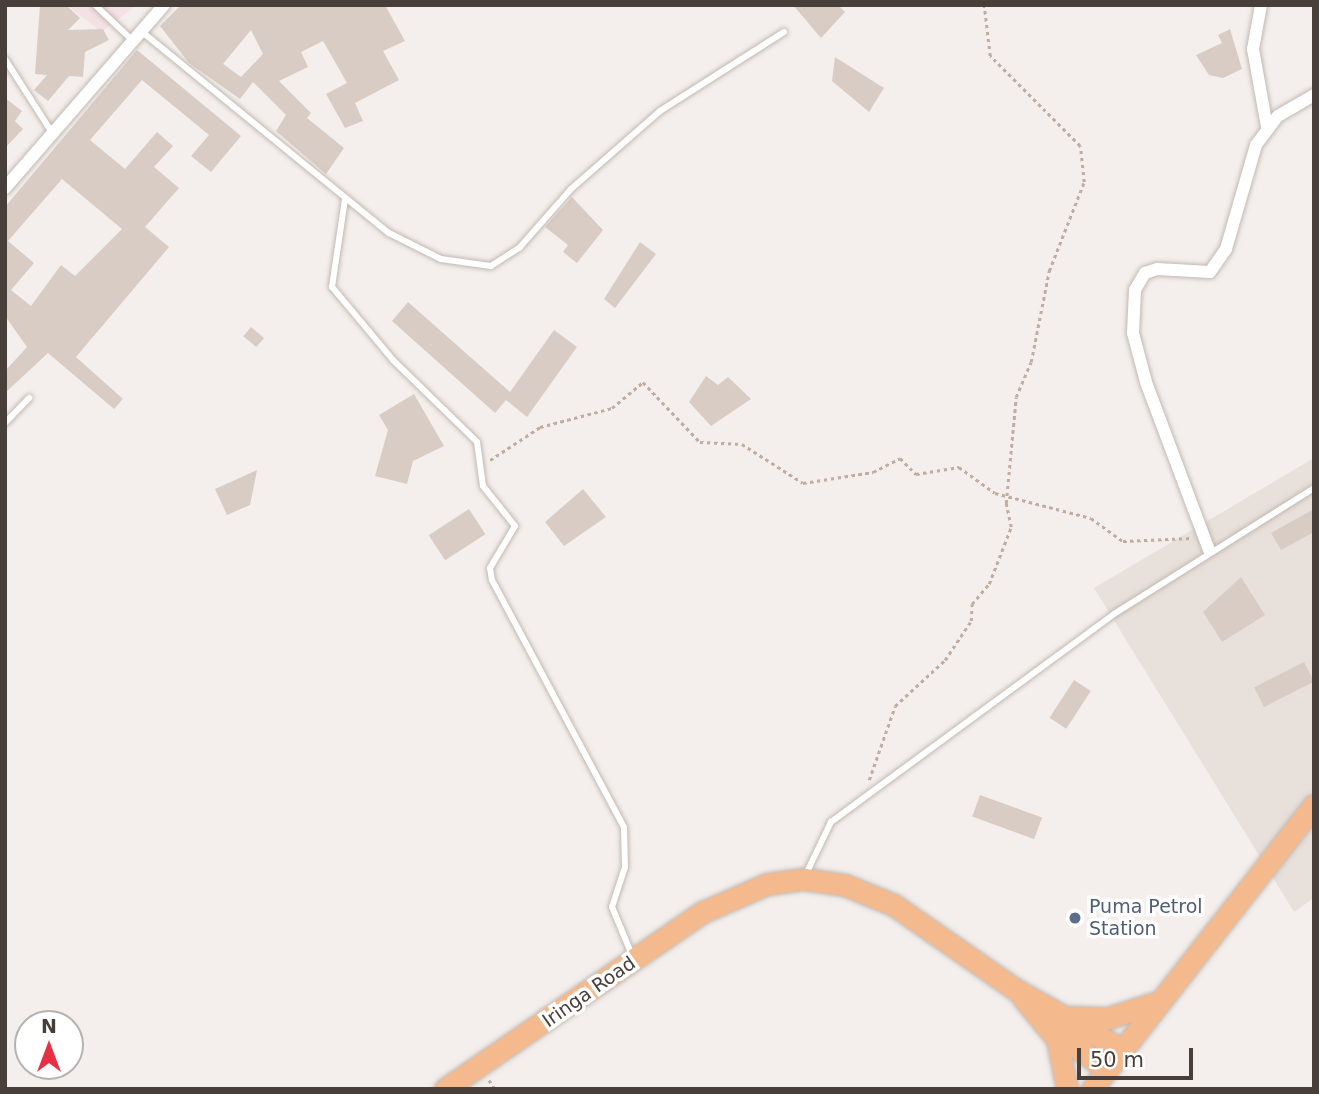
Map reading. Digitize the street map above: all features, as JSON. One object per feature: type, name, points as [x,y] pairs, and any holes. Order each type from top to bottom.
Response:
[{"type":"highway","points":[[1092,1089],[1314,804]]},
{"type":"highway","name":"Iringa Road","points":[[446,1089],[733,896],[804,879]]},
{"type":"highway","points":[[804,879],[845,885],[894,905],[1015,989],[1069,1017],[1121,1049]]},
{"type":"highway","points":[[1015,989],[1046,1024],[1106,1069]]},
{"type":"highway","points":[[1069,1017],[1116,1017],[1164,999]]},
{"type":"highway","points":[[1046,1024],[1063,1056],[1067,1089]]},
{"type":"street","points":[[5,188],[51,131],[164,5]]},
{"type":"street","points":[[1209,550],[1146,382],[1131,310],[1145,273],[1202,275],[1219,262],[1267,127],[1253,49],[1261,5]]},
{"type":"street","points":[[1267,127],[1314,95]]},
{"type":"lane","points":[[95,5],[389,233],[441,259],[502,263],[571,189],[660,111],[784,32]]},
{"type":"lane","points":[[5,59],[51,131]]},
{"type":"lane","points":[[345,199],[332,287],[393,360],[468,430],[480,464],[483,486],[515,526],[490,568],[492,580],[624,827],[625,867],[612,907],[635,960]]},
{"type":"lane","points":[[5,423],[29,398]]},
{"type":"lane","points":[[804,879],[820,834],[864,797],[1209,550],[1314,488]]},
{"type":"path","points":[[864,797],[895,706],[945,660],[971,621],[973,601],[989,584],[1011,527],[1006,494],[1016,397],[1031,362],[1049,271],[1081,197],[1085,156],[995,65],[985,46],[984,5]]},
{"type":"path","points":[[480,464],[540,427],[612,408],[643,382],[700,442],[742,444],[803,483],[873,472],[900,457],[916,474],[959,467],[995,493],[1091,518],[1110,536],[1136,544],[1204,537]]},
{"type":"shaded area","points":[[67,5],[137,5],[101,32]]},
{"type":"shaded area","points":[[1314,458],[1314,898],[1294,912],[1094,588]]},
{"type":"building","points":[[40,5],[66,5],[80,18],[68,30],[103,29],[109,40],[85,52],[83,77],[69,76],[48,101],[34,90],[47,75],[35,74]]},
{"type":"building","points":[[181,5],[385,5],[405,41],[383,51],[399,80],[355,103],[363,121],[345,128],[326,94],[347,83],[323,41],[301,52],[308,67],[279,81],[311,113],[307,118],[344,148],[326,174],[276,131],[286,115],[253,82],[240,99],[189,63],[160,26]],"holes":[[[251,30],[263,54],[241,77],[223,64]]]},
{"type":"building","points":[[793,5],[838,5],[845,12],[821,38]]},
{"type":"building","points":[[1230,29],[1242,69],[1223,78],[1209,75],[1196,55],[1222,43],[1218,35]]},
{"type":"building","points":[[137,50],[241,136],[211,172],[191,156],[209,135],[142,80],[90,140],[125,169],[157,132],[173,146],[154,167],[179,188],[145,227],[169,247],[76,357],[123,399],[114,409],[48,353],[5,393],[5,371],[27,347],[5,316],[5,207]],"holes":[[[62,179],[122,229],[75,276],[61,265],[31,306],[11,290],[34,263],[8,241]]]},
{"type":"building","points":[[835,57],[884,88],[869,112],[832,81]]},
{"type":"building","points":[[5,98],[22,111],[15,121],[23,129],[5,148]]},
{"type":"building","points":[[572,197],[603,230],[577,263],[563,252],[568,245],[545,227]]},
{"type":"building","points":[[640,242],[656,254],[615,308],[604,299]]},
{"type":"building","points":[[408,302],[510,392],[554,330],[577,347],[527,417],[506,400],[495,413],[392,321]]},
{"type":"building","points":[[251,327],[264,338],[256,347],[243,336]]},
{"type":"building","points":[[706,376],[718,385],[728,377],[751,399],[711,426],[689,402]]},
{"type":"building","points":[[414,394],[444,446],[413,461],[407,484],[375,476],[388,430],[379,415]]},
{"type":"building","points":[[257,470],[250,505],[227,515],[215,489]]},
{"type":"building","points":[[583,489],[606,517],[564,546],[545,522]]},
{"type":"building","points":[[469,509],[485,534],[445,560],[429,535]]},
{"type":"building","points":[[1314,509],[1314,532],[1281,550],[1271,533]]},
{"type":"building","points":[[1241,577],[1265,615],[1222,642],[1203,612]]},
{"type":"building","points":[[1304,662],[1314,682],[1264,707],[1254,687]]},
{"type":"building","points":[[1074,680],[1091,691],[1066,729],[1049,718]]},
{"type":"building","points":[[980,795],[1042,818],[1034,839],[972,817]]},
{"type":"place","name":"Puma Petrol Station","points":[[1075,918]]}]
